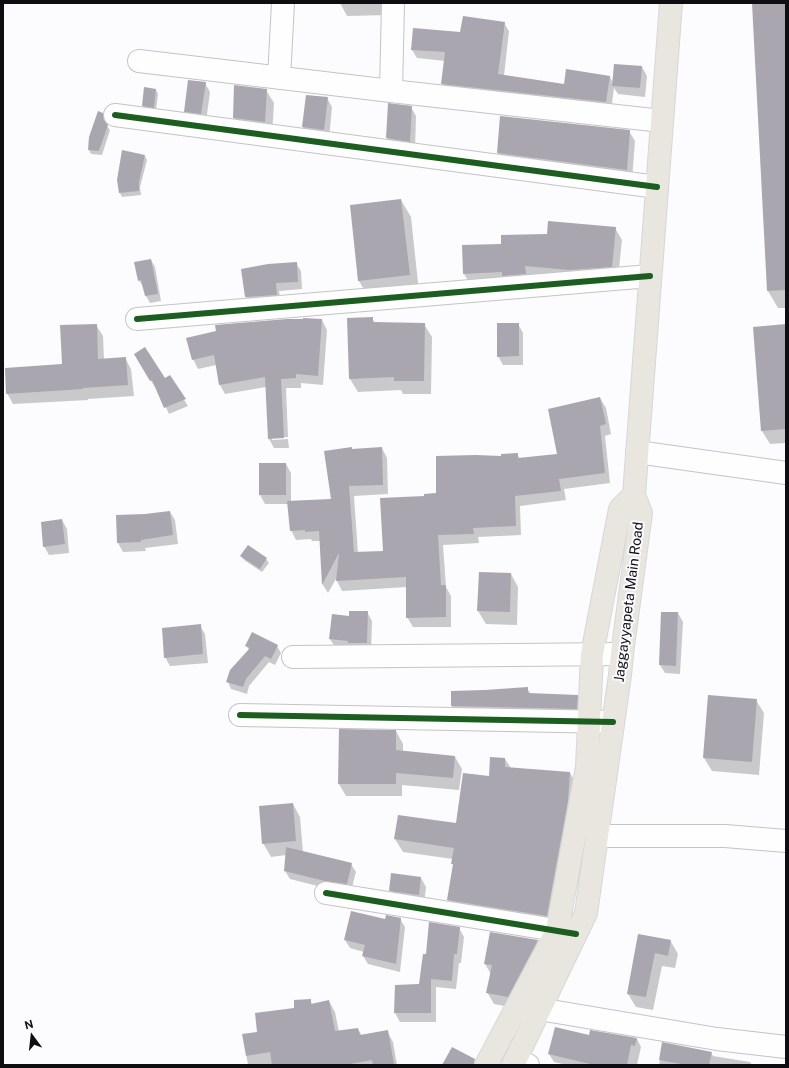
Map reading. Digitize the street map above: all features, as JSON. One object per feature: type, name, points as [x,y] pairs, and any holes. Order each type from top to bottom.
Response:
[{"type":"main road","name":"Jaggayyapeta Main Road","points":[[519,1064],[540,1009],[566,932],[586,913],[620,675],[640,513],[634,495],[671,3]]},
{"type":"main road","points":[[486,1065],[566,932],[587,767],[592,654],[620,509],[634,495]]},
{"type":"street","points":[[280,78],[283,3]]},
{"type":"street","points":[[392,91],[394,3]]},
{"type":"street","points":[[139,61],[662,121]]},
{"type":"street","points":[[115,115],[657,187]]},
{"type":"street","points":[[137,319],[650,276]]},
{"type":"street","points":[[637,452],[786,473]]},
{"type":"street","points":[[294,657],[622,654]]},
{"type":"street","points":[[240,715],[613,722]]},
{"type":"street","points":[[597,836],[725,836],[786,841]]},
{"type":"street","points":[[326,893],[566,932]]},
{"type":"street","points":[[540,1009],[717,1039],[786,1047]]},
{"type":"building","points":[[752,3],[786,3],[786,290],[767,291]]},
{"type":"building","points":[[463,16],[505,22],[498,74],[564,84],[566,69],[610,76],[606,102],[441,84],[445,52],[411,50],[413,28],[460,32]]},
{"type":"building","points":[[614,64],[642,66],[640,88],[612,86]]},
{"type":"building","points":[[188,80],[206,82],[201,114],[184,112]]},
{"type":"building","points":[[234,85],[267,89],[265,122],[233,118]]},
{"type":"building","points":[[144,87],[156,89],[154,108],[142,106]]},
{"type":"building","points":[[306,95],[328,97],[324,130],[302,127]]},
{"type":"building","points":[[388,103],[412,106],[410,142],[386,138]]},
{"type":"building","points":[[98,111],[103,113],[104,120],[108,125],[99,151],[88,150],[89,137]]},
{"type":"building","points":[[500,116],[630,130],[627,170],[497,153]]},
{"type":"building","points":[[122,150],[145,155],[139,182],[139,191],[119,193],[117,180]]},
{"type":"building","points":[[401,199],[410,275],[358,281],[350,205]]},
{"type":"building","points":[[548,221],[616,227],[612,267],[569,270],[525,266],[526,274],[502,276],[502,272],[463,274],[462,245],[501,244],[501,235],[547,234]]},
{"type":"building","points":[[151,259],[158,294],[145,296],[141,280],[138,281],[134,262]]},
{"type":"building","points":[[297,262],[298,282],[276,283],[277,295],[245,297],[241,269],[268,264]]},
{"type":"building","points":[[373,317],[373,322],[425,323],[424,381],[394,381],[394,377],[349,379],[347,318]]},
{"type":"building","points":[[303,318],[322,319],[318,376],[296,374],[296,378],[281,379],[284,438],[268,439],[265,377],[219,385],[214,355],[192,360],[186,338],[216,331],[215,325]]},
{"type":"building","points":[[497,323],[519,323],[519,356],[497,357]]},
{"type":"building","points":[[97,324],[98,359],[126,357],[128,385],[6,394],[5,368],[62,364],[60,325]]},
{"type":"building","points":[[786,324],[786,429],[761,431],[753,327]]},
{"type":"building","points":[[145,347],[165,378],[170,375],[186,399],[164,408],[152,380],[150,381],[134,354]]},
{"type":"building","points":[[600,397],[606,424],[600,426],[605,473],[559,479],[561,491],[515,496],[516,526],[473,528],[474,534],[438,535],[441,585],[446,585],[446,617],[406,618],[406,577],[336,581],[339,553],[322,585],[319,531],[290,531],[287,501],[331,499],[324,451],[352,447],[352,449],[382,447],[383,485],[349,486],[354,552],[383,551],[380,498],[424,496],[424,494],[436,493],[436,456],[501,456],[501,454],[518,453],[518,458],[557,454],[548,409]]},
{"type":"building","points":[[259,463],[286,463],[286,495],[259,495]]},
{"type":"building","points":[[170,511],[173,535],[141,540],[141,542],[117,543],[116,515]]},
{"type":"building","points":[[62,519],[65,544],[43,547],[41,522]]},
{"type":"building","points":[[248,545],[267,558],[260,569],[240,556]]},
{"type":"building","points":[[479,572],[511,573],[510,612],[477,611]]},
{"type":"building","points":[[349,611],[368,611],[367,643],[348,643],[348,641],[329,639],[332,614],[349,616]]},
{"type":"building","points":[[661,612],[678,612],[676,666],[659,665]]},
{"type":"building","points":[[201,624],[203,654],[164,658],[162,628]]},
{"type":"building","points":[[252,632],[278,645],[271,659],[265,656],[246,679],[243,687],[226,682],[230,670],[250,648],[245,646]]},
{"type":"building","points":[[528,687],[528,693],[578,695],[577,709],[451,706],[451,691]]},
{"type":"building","points":[[708,695],[757,699],[752,762],[703,758]]},
{"type":"building","points":[[339,729],[396,730],[396,750],[455,756],[453,778],[396,773],[396,784],[338,784]]},
{"type":"building","points":[[490,757],[505,758],[505,767],[570,772],[568,801],[547,916],[447,900],[454,848],[394,839],[398,815],[456,823],[463,773],[489,776]]},
{"type":"building","points":[[293,803],[296,841],[262,844],[259,806]]},
{"type":"building","points":[[286,847],[352,863],[347,884],[325,881],[284,871]]},
{"type":"building","points":[[391,873],[421,877],[419,895],[389,891]]},
{"type":"building","points":[[351,911],[385,919],[386,915],[401,918],[396,964],[362,956],[365,945],[344,940]]},
{"type":"building","points":[[429,922],[460,927],[457,954],[454,954],[452,981],[431,979],[431,1013],[394,1013],[395,985],[419,984],[423,954],[426,954]]},
{"type":"building","points":[[490,932],[538,940],[508,997],[486,993],[492,965],[484,964]]},
{"type":"building","points":[[638,934],[671,940],[668,956],[655,953],[646,997],[627,994]]},
{"type":"building","points":[[311,999],[311,1004],[329,1000],[335,1031],[358,1028],[360,1035],[388,1030],[394,1064],[373,1065],[372,1060],[345,1065],[272,1065],[270,1052],[246,1056],[242,1034],[257,1032],[255,1013],[294,1008],[294,1000]]},
{"type":"building","points":[[555,1027],[589,1035],[590,1030],[637,1038],[635,1046],[631,1045],[627,1065],[594,1065],[548,1054]]},
{"type":"building","points":[[662,1042],[712,1052],[709,1065],[686,1065],[659,1060]]},
{"type":"building","points":[[452,1047],[475,1059],[474,1065],[442,1065]]},
{"type":"cycle path","points":[[115,115],[657,187]]},
{"type":"cycle path","points":[[137,319],[650,276]]},
{"type":"cycle path","points":[[240,715],[613,722]]},
{"type":"cycle path","points":[[326,893],[576,934]]}]
